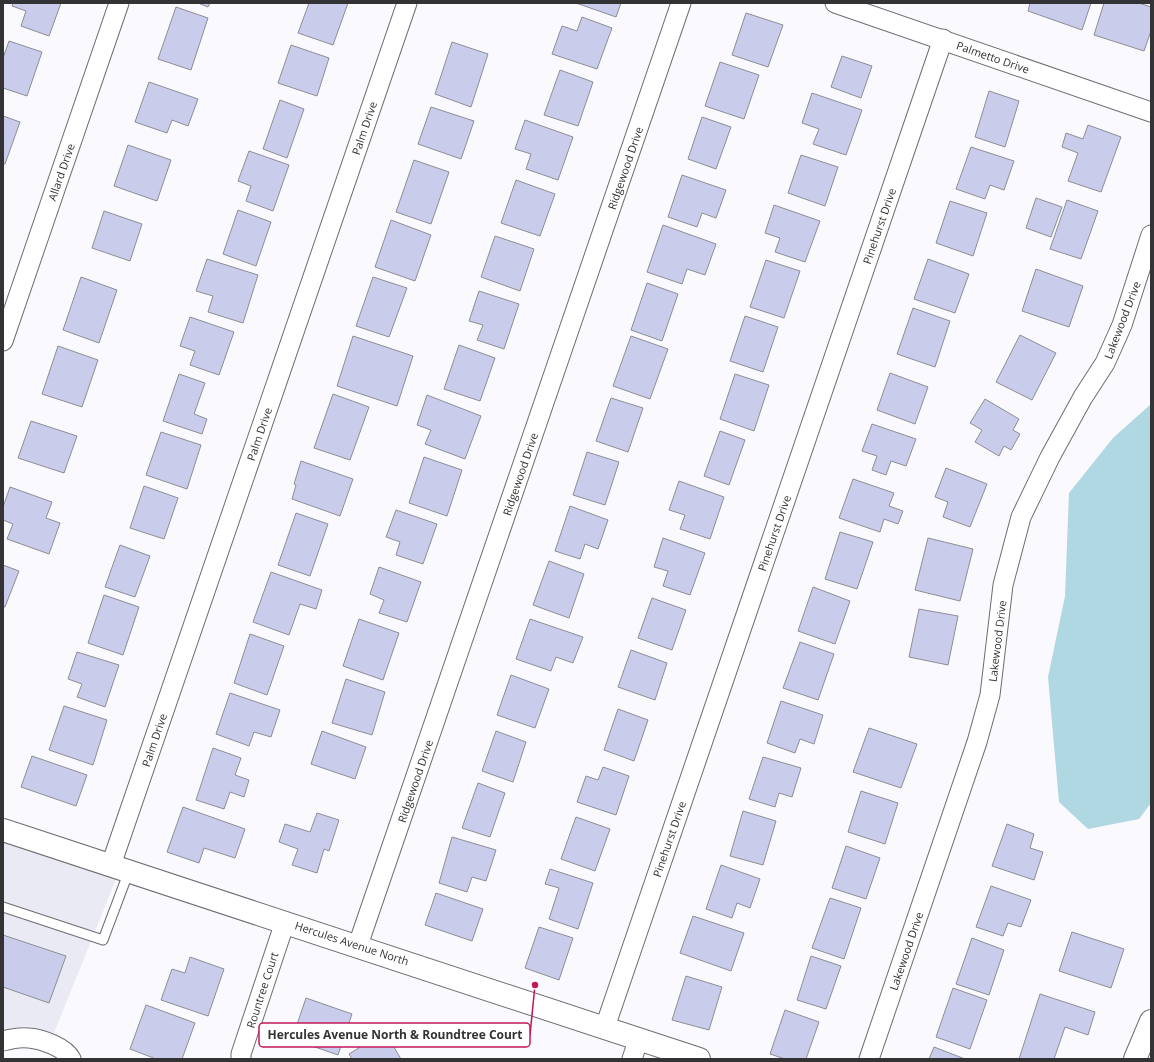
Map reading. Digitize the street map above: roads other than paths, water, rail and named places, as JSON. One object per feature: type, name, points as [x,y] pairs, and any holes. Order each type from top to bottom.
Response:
[{"type":"street","name":"Allard Drive","points":[[3,341],[119,3]]},
{"type":"street","name":"Palm Drive","points":[[120,868],[407,3]]},
{"type":"street","name":"Ridgewood Drive","points":[[358,945],[681,3]]},
{"type":"street","name":"Palmetto Drive","points":[[835,3],[1151,112]]},
{"type":"street","name":"Pinehurst Drive","points":[[605,1027],[943,39]]},
{"type":"street","name":"Lakewood Drive","points":[[869,1059],[979,735],[990,695],[1003,585],[1021,517],[1050,457],[1083,397],[1105,363],[1122,325],[1151,235]]},
{"type":"street","name":"Hercules Avenue North","points":[[3,830],[358,945],[699,1059]]},
{"type":"street","name":"Rountree Court","points":[[241,1059],[241,1054],[285,922]]},
{"type":"street","points":[[1135,1059],[1151,1021]]},
{"type":"street","points":[[3,1041],[28,1037],[52,1044],[69,1055],[71,1059]]},
{"type":"street","points":[[632,1059],[639,1038]]},
{"type":"lane","points":[[3,907],[103,940],[120,868]]},
{"type":"water","points":[[1151,404],[1151,803],[1139,819],[1088,829],[1059,802],[1048,677],[1065,596],[1069,493],[1113,438]]},
{"type":"place","name":"Hercules Avenue North & Roundtree Court","points":[[535,985]]}]
